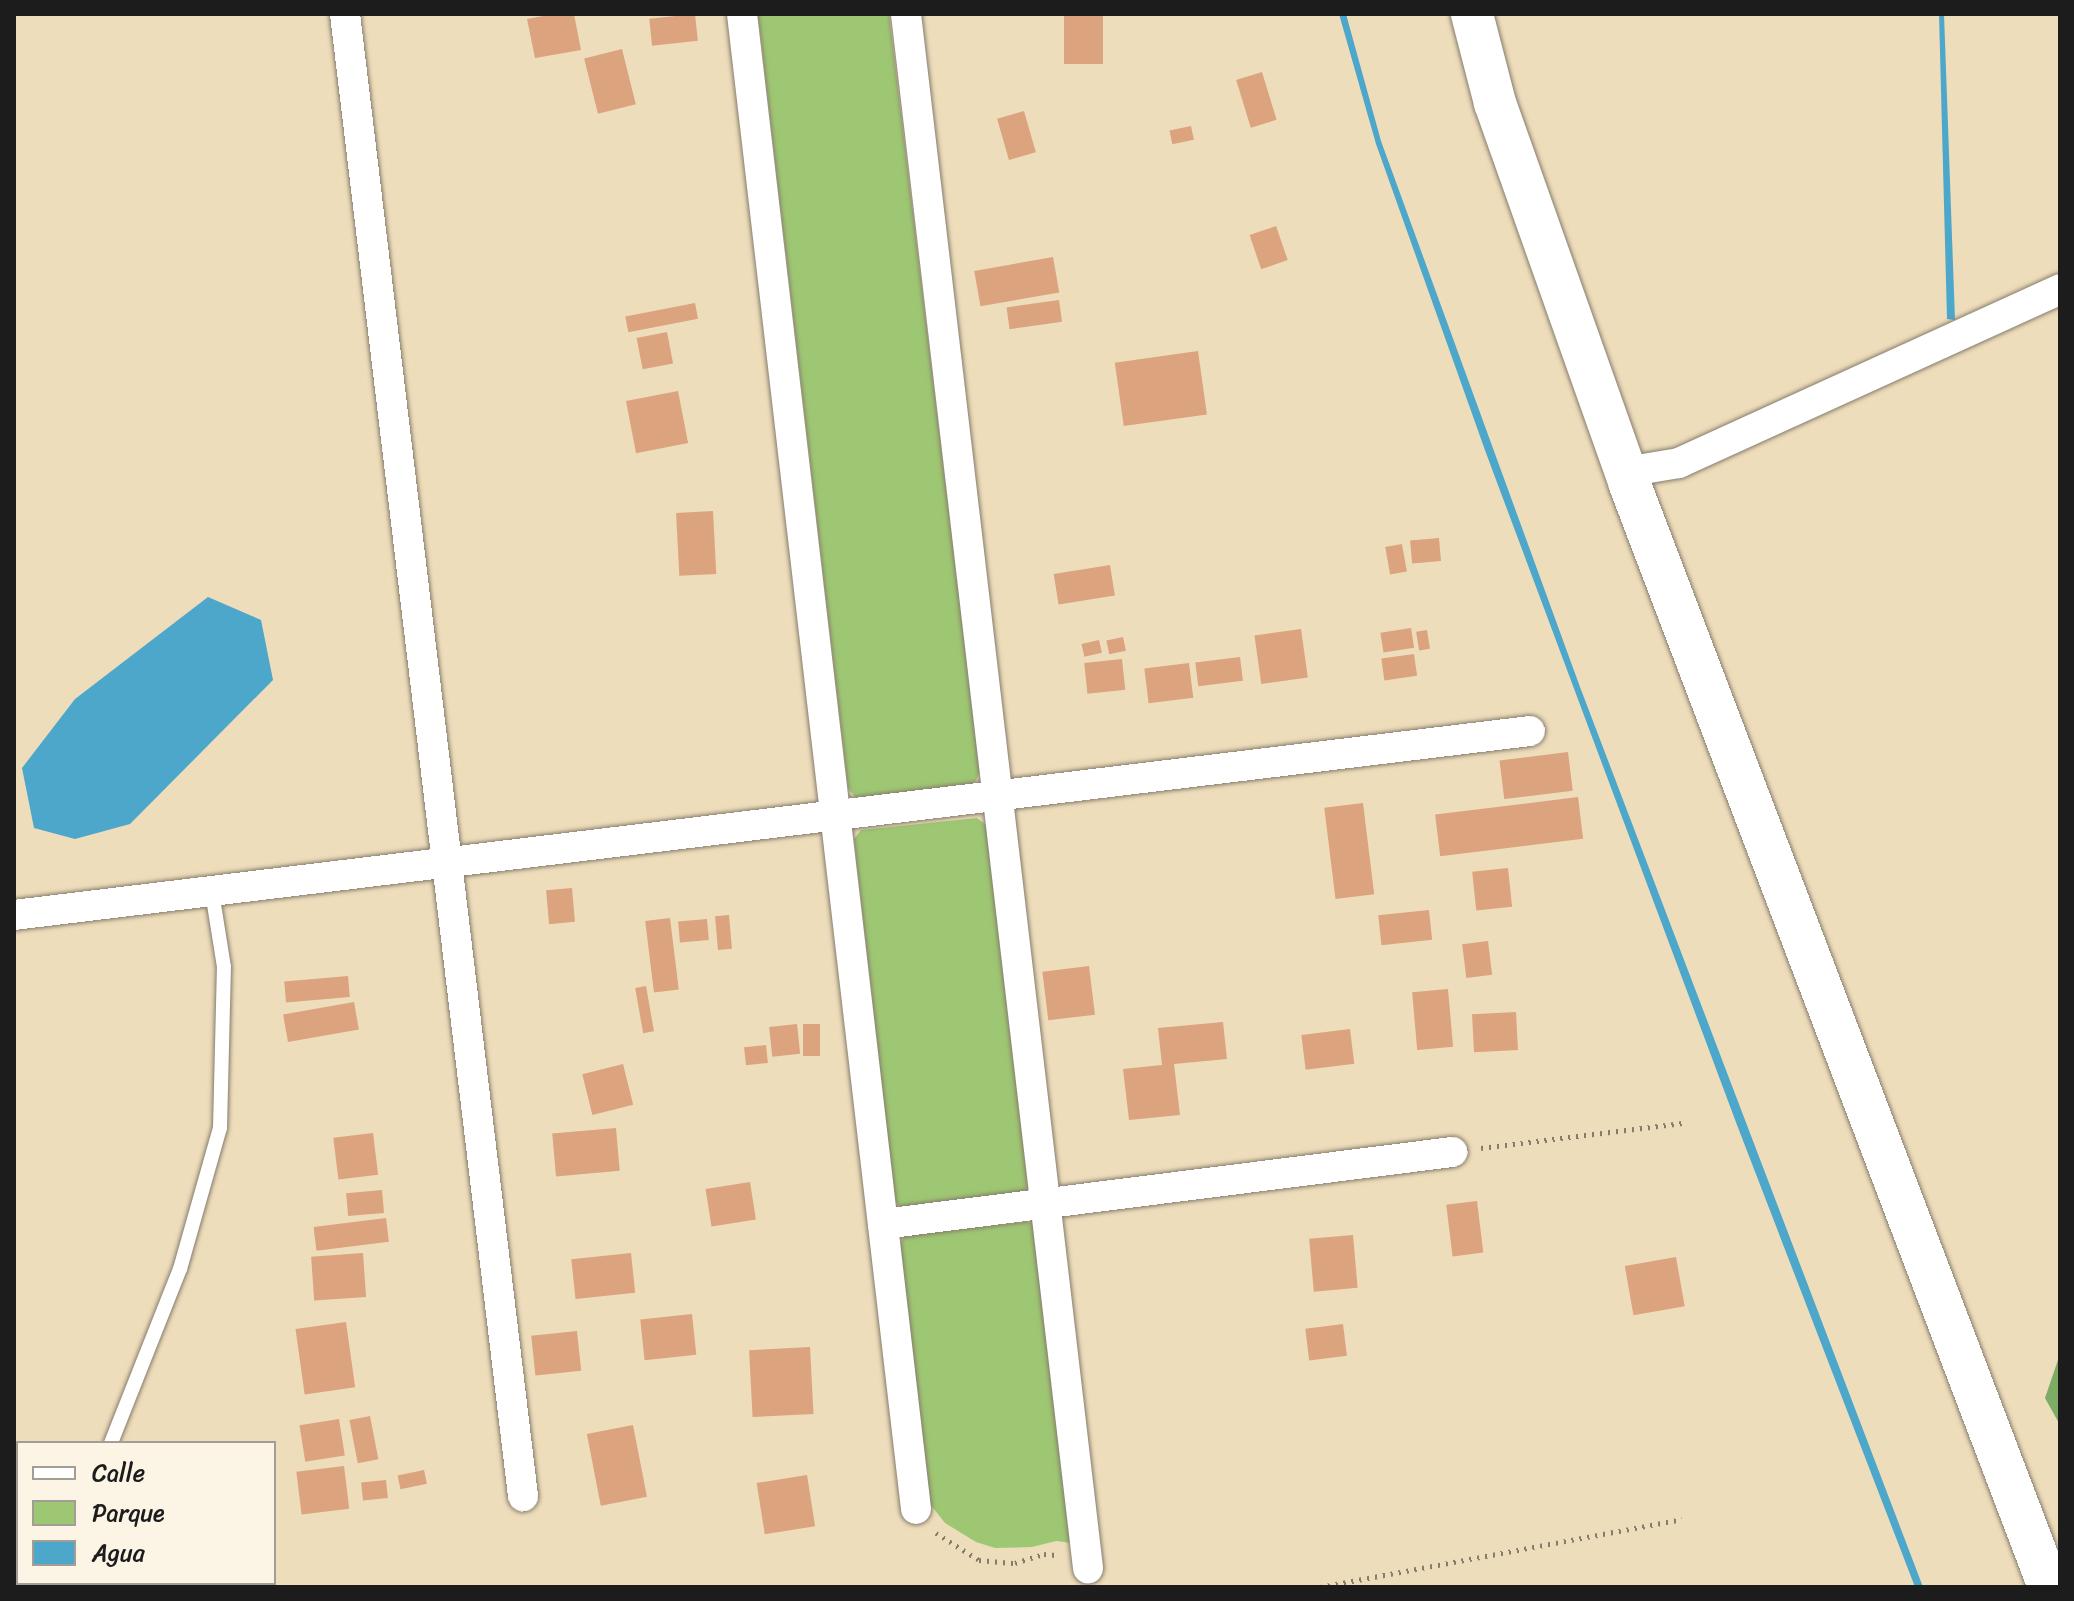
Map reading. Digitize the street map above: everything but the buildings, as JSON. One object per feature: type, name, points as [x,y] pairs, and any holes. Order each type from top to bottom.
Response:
[{"type":"street","points":[[345,14],[444,864],[523,1496]]},
{"type":"street","points":[[742,14],[916,1509]]},
{"type":"street","points":[[906,14],[1088,1568]]},
{"type":"street","points":[[1472,14],[1495,103],[1625,472],[2049,1587]]},
{"type":"street","points":[[1625,472],[1679,463],[2060,289]]},
{"type":"street","points":[[14,915],[999,798],[1530,731]]},
{"type":"street","points":[[883,1224],[1452,1152]]},
{"type":"lane","points":[[112,1441],[180,1269],[220,1128],[224,967],[212,892]]},
{"type":"path","points":[[1452,1152],[1682,1123]]},
{"type":"path","points":[[916,1509],[940,1538],[979,1560],[1015,1563],[1044,1554],[1062,1555],[1088,1568]]},
{"type":"path","points":[[1320,1587],[1682,1519]]},
{"type":"green space","points":[[758,14],[889,14],[980,771],[976,781],[969,785],[861,798],[855,797],[848,788]]},
{"type":"green space","points":[[977,818],[986,825],[1028,1187],[1023,1192],[901,1207],[895,1201],[854,839],[861,830]]},
{"type":"green space","points":[[1026,1222],[1033,1224],[1072,1543],[1056,1541],[1032,1547],[995,1548],[976,1542],[945,1523],[930,1504],[900,1244],[905,1235]]},
{"type":"green space","points":[[2060,1354],[2060,1425],[2045,1398]]},
{"type":"water","points":[[1339,14],[1346,14],[1381,141],[1580,687],[1923,1587],[1915,1587],[1737,1125],[1486,453],[1376,144]]},
{"type":"water","points":[[1939,14],[1944,14],[1955,320],[1947,319]]},
{"type":"water","points":[[208,597],[261,620],[273,680],[130,824],[75,839],[34,828],[22,768],[75,699]]}]
